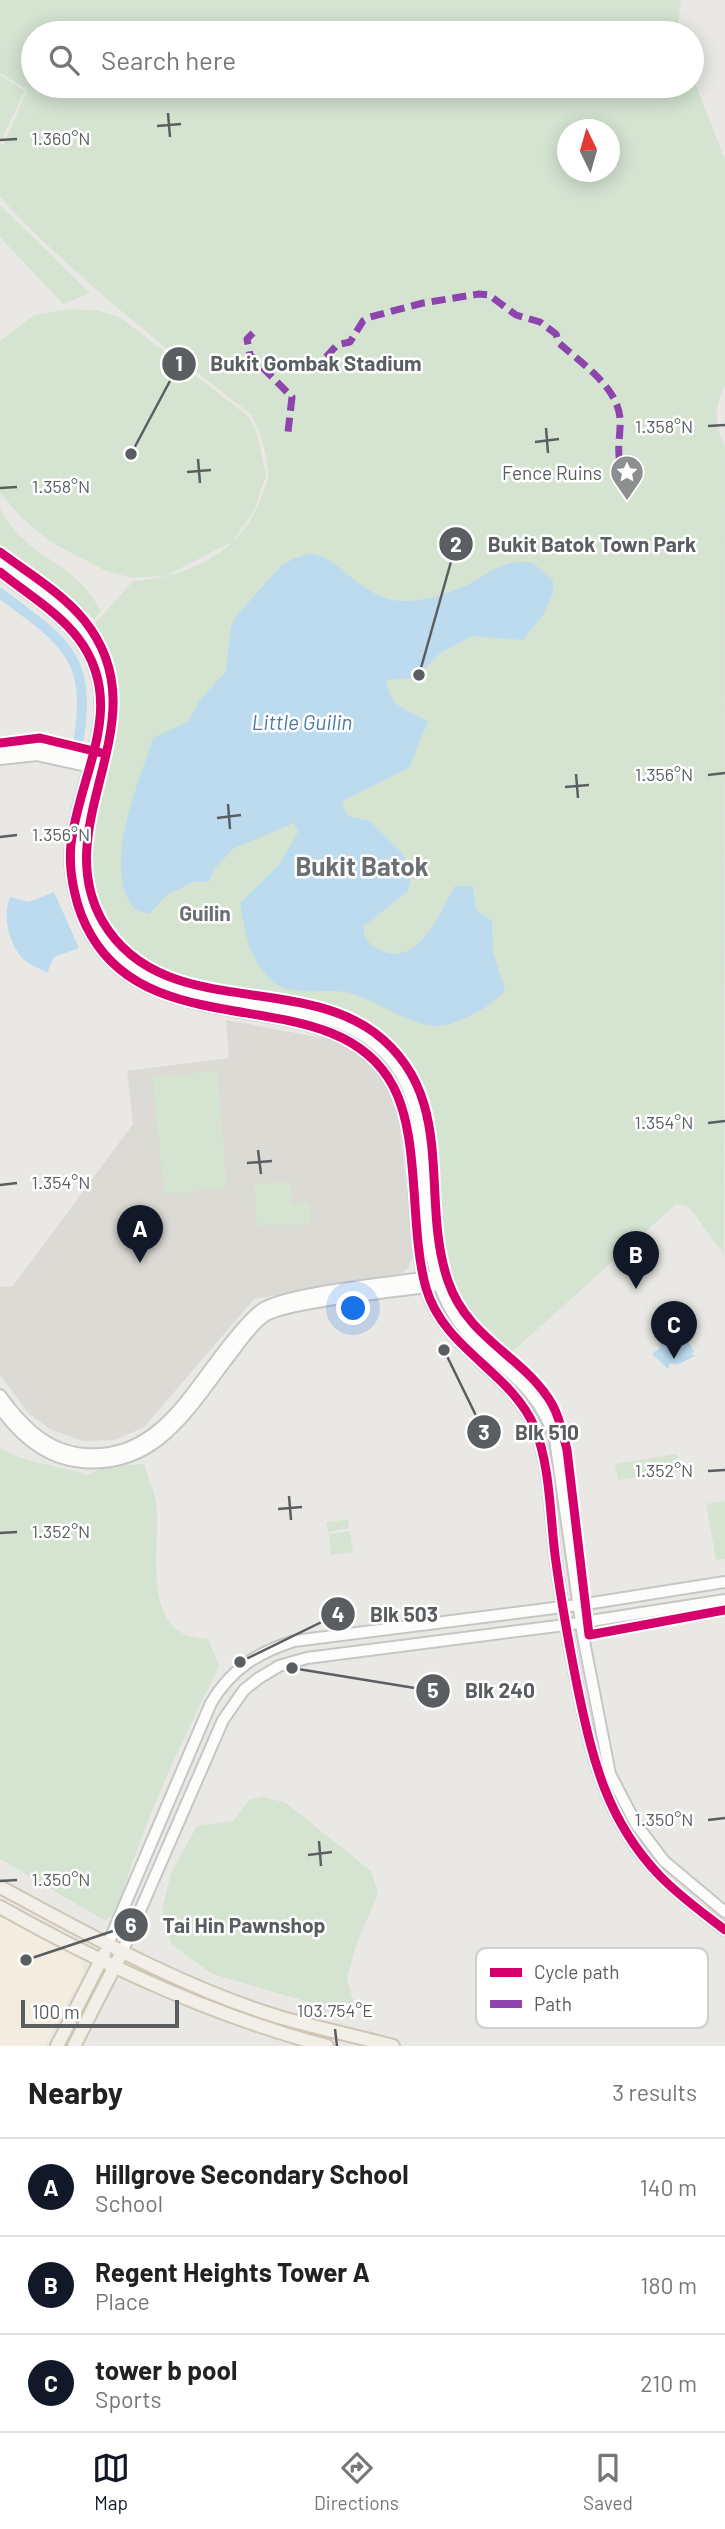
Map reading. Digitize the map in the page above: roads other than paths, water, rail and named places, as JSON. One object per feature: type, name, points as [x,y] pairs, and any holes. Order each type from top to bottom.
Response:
[{"type":"main road","points":[[0,1887],[122,1952],[278,2016],[393,2046]]},
{"type":"main road","points":[[0,1907],[101,1960],[254,2026],[327,2046]]},
{"type":"main road","points":[[57,2046],[108,1944]]},
{"type":"main road","points":[[74,2046],[122,1952]]},
{"type":"street","points":[[0,561],[68,615],[95,648],[105,669],[111,700],[110,723],[74,833],[71,864],[81,913],[92,936],[124,972],[155,991],[184,1000],[332,1032],[356,1045],[378,1063],[394,1086],[404,1113],[425,1282],[447,1330],[514,1393],[533,1423],[542,1454],[565,1625],[592,1760],[607,1799],[622,1826],[657,1873],[725,1930]]},
{"type":"street","points":[[0,572],[68,626],[90,658],[102,705],[96,764],[80,851],[84,891],[99,929],[126,961],[165,984],[324,1018],[355,1030],[381,1049],[402,1075],[418,1115],[438,1280],[453,1314],[466,1332],[521,1380],[548,1419],[558,1451],[578,1605],[603,1752],[618,1793],[664,1861],[725,1912]]},
{"type":"street","points":[[0,750],[38,747],[96,764]]},
{"type":"street","points":[[0,759],[37,755],[96,764]]},
{"type":"street","points":[[0,1395],[30,1432],[52,1446],[77,1454],[120,1452],[138,1447],[156,1434],[237,1334],[264,1308],[323,1294],[438,1280]]},
{"type":"street","points":[[0,1408],[25,1438],[48,1453],[75,1461],[98,1463],[142,1454],[162,1440],[244,1339],[267,1315],[425,1282]]},
{"type":"street","points":[[108,1944],[211,1703],[232,1673],[267,1650],[295,1642],[578,1605],[725,1582]]},
{"type":"street","points":[[122,1952],[223,1720],[244,1690],[279,1666],[325,1655],[565,1625],[725,1600]]},
{"type":"water","name":"Little Guilin","points":[[310,554],[330,561],[373,592],[400,601],[448,593],[512,563],[533,563],[553,581],[553,593],[543,615],[523,640],[472,636],[440,653],[416,678],[387,680],[388,689],[395,702],[428,721],[409,768],[345,800],[342,805],[348,816],[370,821],[402,853],[413,871],[408,891],[363,927],[365,937],[372,945],[392,954],[405,952],[416,946],[435,923],[455,886],[473,886],[476,910],[492,921],[493,953],[505,990],[483,1009],[452,1023],[425,1025],[341,991],[289,989],[272,981],[264,973],[249,945],[240,903],[279,865],[298,832],[294,823],[234,848],[214,869],[209,882],[195,881],[167,895],[149,914],[135,910],[125,893],[121,872],[126,826],[153,738],[189,721],[199,701],[226,671],[231,627],[237,615],[281,566]]},
{"type":"water","points":[[54,892],[79,948],[54,957],[47,973],[25,961],[18,953],[8,930],[7,913],[10,897],[29,902]]},
{"type":"water","points":[[668,1321],[687,1321],[685,1336],[694,1352],[691,1354],[695,1356],[679,1364],[670,1363],[668,1369],[652,1354],[660,1348],[658,1333]]},
{"type":"waterway","points":[[0,593],[56,637],[68,652],[81,687],[79,738]]},
{"type":"place","name":"Bukit Gombak Stadium","points":[[131,454]]},
{"type":"place","name":"Fence Ruins","points":[[627,502]]},
{"type":"place","name":"Bukit Batok Town Park","points":[[419,675]]},
{"type":"place","name":"Hillgrove Secondary School","points":[[140,1263]]},
{"type":"place","name":"Regent Heights Tower A","points":[[636,1289]]},
{"type":"place","name":"Blk 510","points":[[444,1350]]},
{"type":"place","name":"tower b pool","points":[[674,1359]]},
{"type":"place","name":"Blk 503","points":[[240,1662]]},
{"type":"place","name":"Blk 240","points":[[292,1668]]},
{"type":"place","name":"Tai Hin Pawnshop","points":[[26,1960]]},
{"type":"district","name":"Bukit Batok","points":[[362,865]]},
{"type":"district","name":"Guilin","points":[[205,912]]}]
